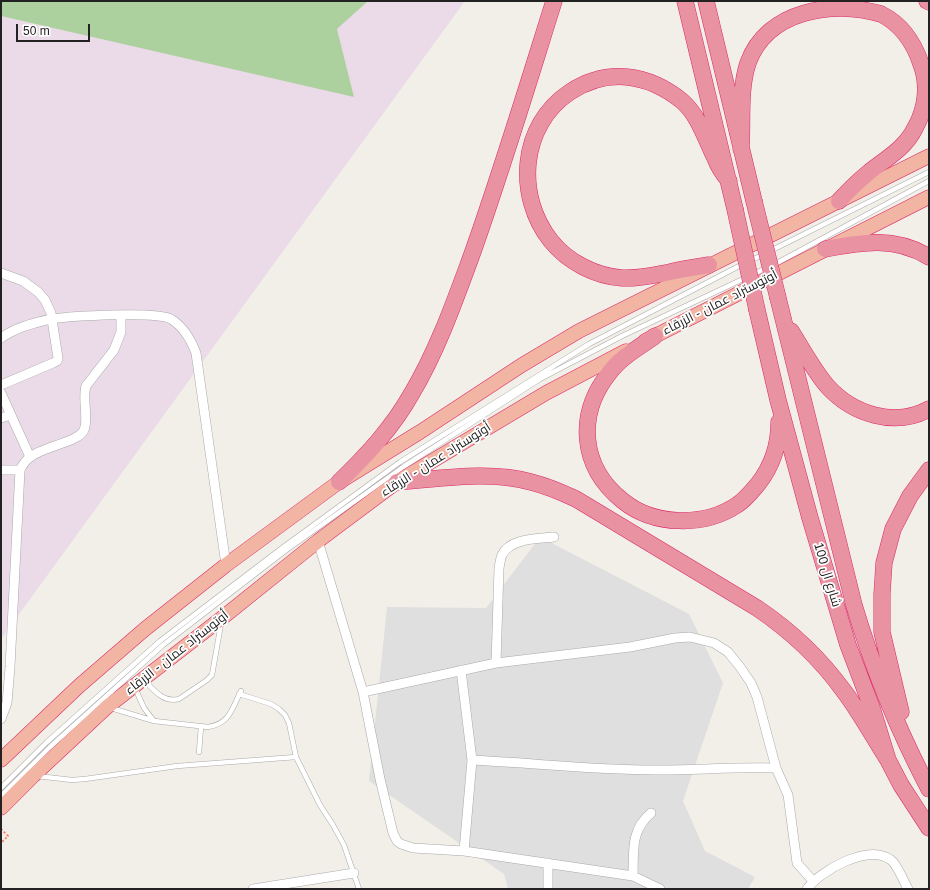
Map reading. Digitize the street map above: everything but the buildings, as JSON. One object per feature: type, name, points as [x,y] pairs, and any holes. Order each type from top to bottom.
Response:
[{"type":"highway","points":[[339,482],[379,441],[396,418],[412,394],[434,350],[486,214],[554,1]]},
{"type":"highway","name":"شارع ال 100","points":[[685,1],[729,181],[778,400],[810,518],[846,638],[872,708],[888,760],[908,797],[929,828]]},
{"type":"highway","name":"شارع ال 100","points":[[706,1],[741,149],[854,605],[878,678],[907,745],[922,770],[929,789]]},
{"type":"highway","points":[[741,149],[744,80],[748,63],[766,32],[779,20],[795,11],[812,5],[847,3],[865,7],[881,14],[896,24],[917,52],[923,69],[925,81],[924,105],[916,128],[901,148],[858,181],[839,201]]},
{"type":"highway","points":[[709,265],[644,277],[621,278],[592,271],[566,256],[555,246],[546,234],[532,207],[528,193],[527,178],[528,159],[532,141],[539,124],[550,109],[563,96],[579,86],[614,76],[639,78],[662,87],[682,101],[698,120],[715,158],[729,181]]},
{"type":"highway","points":[[1,760],[79,686],[135,638],[226,565],[339,482],[550,347],[709,265],[929,156]]},
{"type":"highway","name":"أوتوستراد عمان - الزرقاء","points":[[1,808],[107,707],[318,541],[397,482],[546,393],[929,197]]},
{"type":"highway","points":[[825,249],[873,241],[902,246],[929,257]]},
{"type":"highway","points":[[784,322],[828,387],[853,407],[882,417],[898,418],[913,416],[929,410]]},
{"type":"highway","points":[[655,336],[610,370],[597,392],[587,426],[589,450],[599,472],[613,492],[624,502],[661,518],[684,520],[707,518],[738,505],[762,479],[773,458],[779,436],[778,400]]},
{"type":"highway","points":[[907,745],[904,725],[882,632],[884,563],[893,529],[910,496],[929,470]]},
{"type":"highway","points":[[397,482],[497,476],[540,484],[581,502],[757,608],[799,639],[844,691],[888,760]]},
{"type":"street","points":[[1,273],[23,282],[38,292],[45,300],[49,307],[52,319],[58,355],[57,361],[1,385]]},
{"type":"street","points":[[1,719],[7,703],[6,666],[20,470],[30,457],[41,450],[78,436],[84,430],[84,393],[86,386],[114,350],[120,332],[121,315]]},
{"type":"street","points":[[1,338],[21,328],[52,319],[121,315],[154,315],[170,318],[181,327],[190,339],[196,353],[226,565]]},
{"type":"street","points":[[1,393],[30,457]]},
{"type":"street","points":[[1,418],[11,415]]},
{"type":"street","points":[[1,470],[20,470]]},
{"type":"street","points":[[496,663],[499,568],[502,556],[508,548],[514,544],[524,541],[554,537]]},
{"type":"street","points":[[318,541],[363,692],[389,820],[397,841],[405,846],[413,848],[464,851],[633,876],[660,889]]},
{"type":"street","points":[[363,692],[496,663],[630,647],[676,638],[690,637],[714,643],[728,652],[751,683],[776,768],[788,795],[797,863],[813,881]]},
{"type":"street","points":[[461,670],[472,760],[464,851]]},
{"type":"street","points":[[472,760],[653,770],[707,770],[750,767],[776,768]]},
{"type":"street","points":[[633,876],[634,837],[638,828],[651,813]]},
{"type":"street","points":[[807,889],[813,881],[828,869],[848,860],[872,854],[882,855],[893,861],[908,889]]},
{"type":"street","points":[[548,863],[548,889]]},
{"type":"street","points":[[253,889],[354,873]]},
{"type":"lane","points":[[1,788],[47,742],[160,641],[282,548],[400,462],[594,341],[711,280],[929,172]]},
{"type":"lane","points":[[1,796],[50,747],[163,645],[285,551],[403,467],[540,379],[622,336],[777,263],[929,181]]},
{"type":"lane","points":[[138,683],[165,699],[174,700],[179,699],[207,680],[213,671],[222,618]]},
{"type":"lane","points":[[138,683],[144,708],[154,721]]},
{"type":"lane","points":[[107,707],[154,721],[201,727],[215,726],[222,723],[227,718],[240,693],[271,704],[279,709],[285,715],[289,723],[296,757],[344,845],[359,889]]},
{"type":"lane","points":[[199,752],[201,727]]},
{"type":"lane","points":[[33,776],[72,780],[177,766],[296,757]]},
{"type":"path","points":[[1,829],[8,836],[1,843]]},
{"type":"shaded area","points":[[1,1],[465,1],[1,639]]},
{"type":"shaded area","points":[[540,537],[689,614],[723,683],[683,801],[705,851],[755,877],[748,889],[508,889],[504,874],[369,781],[387,607],[486,608]]},
{"type":"green space","points":[[1,1],[368,1],[337,29],[354,97],[1,16]]}]
